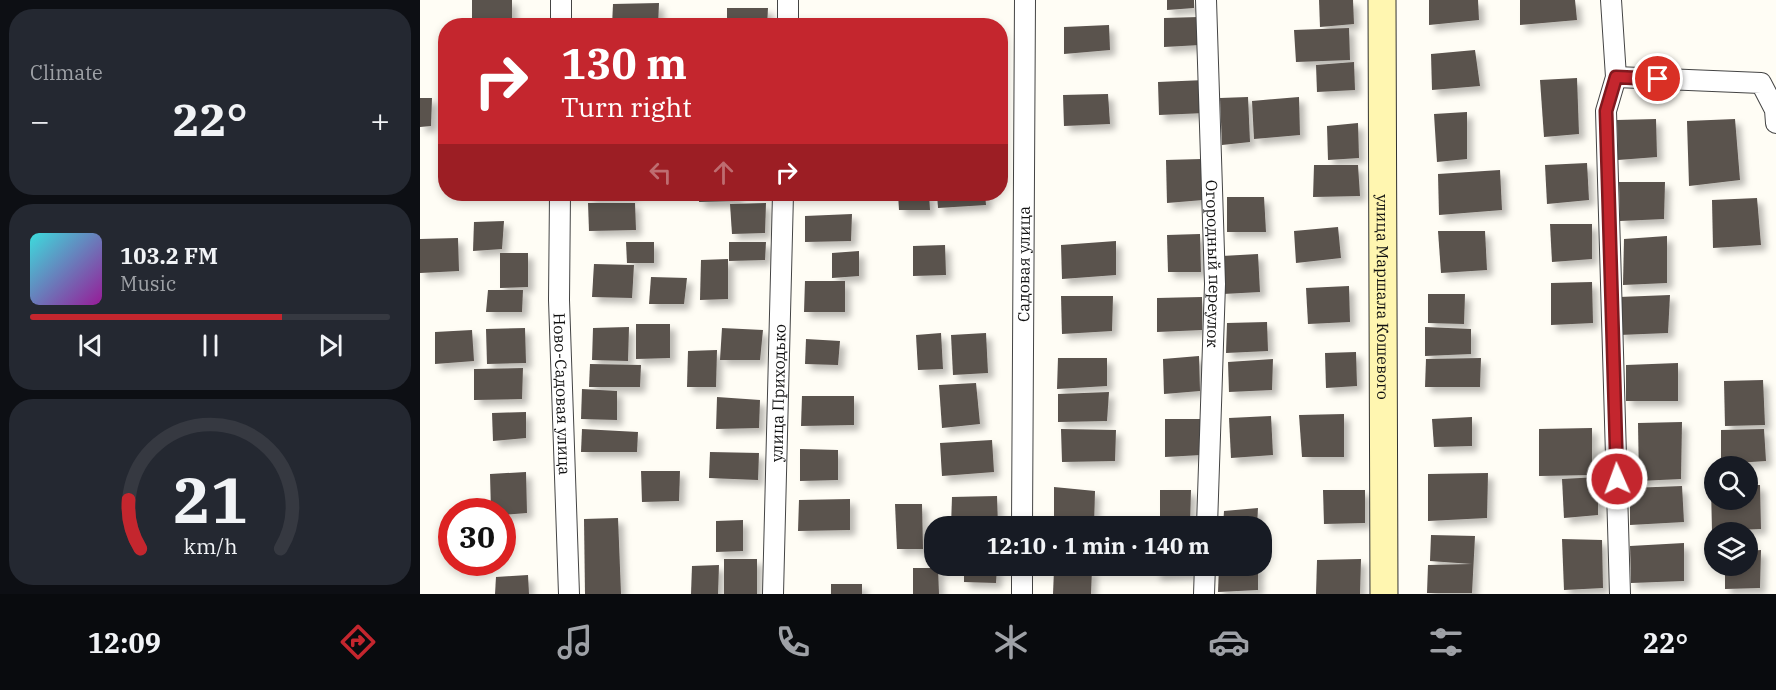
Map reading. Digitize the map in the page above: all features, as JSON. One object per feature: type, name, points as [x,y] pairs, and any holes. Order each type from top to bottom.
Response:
[{"type":"main road","name":"улица Маршала Кошевого","points":[[1382,0],[1384,594]]},
{"type":"street","points":[[561,0],[561,18]]},
{"type":"street","points":[[788,0],[788,18]]},
{"type":"street","name":"Садовая улица","points":[[1022,516],[1025,0]]},
{"type":"street","name":"Огородный переулок","points":[[1206,0],[1215,284],[1207,516]]},
{"type":"street","points":[[1611,0],[1616,77],[1606,111],[1620,594]]},
{"type":"street","points":[[1616,77],[1761,83],[1775,110],[1776,123]]},
{"type":"street","name":"Ново-Садовая улица","points":[[560,201],[559,300],[569,594]]},
{"type":"street","name":"улица Приходько","points":[[773,594],[783,201]]},
{"type":"street","points":[[1022,576],[1022,594]]},
{"type":"street","points":[[1204,594],[1205,576]]},
{"type":"building","points":[[472,0],[512,0],[512,18],[472,18]]},
{"type":"building","points":[[1167,0],[1194,0],[1194,8],[1167,10]]},
{"type":"building","points":[[1319,0],[1353,0],[1354,24],[1320,27]]},
{"type":"building","points":[[1429,0],[1478,0],[1479,20],[1429,25]]},
{"type":"building","points":[[1520,0],[1575,0],[1577,20],[1520,25]]},
{"type":"building","points":[[659,3],[658,18],[612,18],[613,4]]},
{"type":"building","points":[[727,8],[768,8],[767,18],[727,18]]},
{"type":"building","points":[[1199,17],[1200,45],[1164,47],[1164,18]]},
{"type":"building","points":[[1109,25],[1110,50],[1064,54],[1064,27]]},
{"type":"building","points":[[1349,28],[1350,60],[1296,62],[1294,30]]},
{"type":"building","points":[[1475,50],[1480,86],[1432,90],[1431,54]]},
{"type":"building","points":[[1354,62],[1355,90],[1317,92],[1316,65]]},
{"type":"building","points":[[1577,78],[1579,134],[1544,137],[1540,80]]},
{"type":"building","points":[[1205,80],[1205,113],[1159,115],[1158,82]]},
{"type":"building","points":[[1108,94],[1110,124],[1064,126],[1063,95]]},
{"type":"building","points":[[1248,97],[1250,142],[1222,145],[1220,98]]},
{"type":"building","points":[[1299,97],[1300,135],[1254,139],[1252,101]]},
{"type":"building","points":[[420,98],[432,98],[431,126],[420,127]]},
{"type":"building","points":[[1467,112],[1467,159],[1437,162],[1434,114]]},
{"type":"building","points":[[1656,119],[1657,157],[1618,160],[1617,120]]},
{"type":"building","points":[[1735,119],[1740,180],[1689,186],[1687,121]]},
{"type":"building","points":[[1358,123],[1359,158],[1328,160],[1327,126]]},
{"type":"building","points":[[1202,159],[1203,200],[1167,203],[1166,160]]},
{"type":"building","points":[[1587,163],[1589,200],[1547,204],[1545,165]]},
{"type":"building","points":[[1314,165],[1358,165],[1360,196],[1313,197]]},
{"type":"building","points":[[1500,170],[1502,210],[1439,215],[1438,174]]},
{"type":"building","points":[[1619,182],[1665,182],[1664,219],[1620,221]]},
{"type":"building","points":[[1227,197],[1264,197],[1266,232],[1227,232]]},
{"type":"building","points":[[1757,198],[1761,245],[1713,248],[1712,200]]},
{"type":"building","points":[[898,201],[929,201],[930,210],[899,210]]},
{"type":"building","points":[[938,201],[986,201],[986,205],[938,208]]},
{"type":"building","points":[[588,203],[635,203],[636,230],[589,231]]},
{"type":"building","points":[[766,203],[765,233],[732,234],[730,204]]},
{"type":"building","points":[[852,214],[851,241],[805,242],[805,216]]},
{"type":"building","points":[[504,221],[502,249],[473,251],[474,222]]},
{"type":"building","points":[[1550,224],[1592,224],[1592,259],[1552,262]]},
{"type":"building","points":[[1338,227],[1341,258],[1296,263],[1294,231]]},
{"type":"building","points":[[1438,231],[1485,231],[1487,270],[1441,273]]},
{"type":"building","points":[[1200,234],[1201,272],[1168,272],[1167,235]]},
{"type":"building","points":[[1667,236],[1667,283],[1623,285],[1624,239]]},
{"type":"building","points":[[458,238],[459,271],[420,273],[420,239]]},
{"type":"building","points":[[1116,241],[1116,275],[1062,279],[1061,245]]},
{"type":"building","points":[[626,242],[654,242],[654,263],[627,263]]},
{"type":"building","points":[[729,242],[766,242],[765,260],[729,261]]},
{"type":"building","points":[[945,245],[946,275],[913,276],[913,246]]},
{"type":"building","points":[[859,251],[859,276],[832,278],[832,253]]},
{"type":"building","points":[[500,253],[528,253],[528,287],[500,288]]},
{"type":"building","points":[[1258,254],[1260,292],[1223,294],[1222,256]]},
{"type":"building","points":[[728,259],[728,299],[700,300],[701,260]]},
{"type":"building","points":[[594,264],[634,265],[632,298],[592,297]]},
{"type":"building","points":[[651,277],[687,278],[684,304],[649,304]]},
{"type":"building","points":[[805,281],[845,281],[845,312],[804,312]]},
{"type":"building","points":[[1592,282],[1593,323],[1551,325],[1551,283]]},
{"type":"building","points":[[1349,286],[1350,322],[1308,324],[1306,288]]},
{"type":"building","points":[[488,290],[523,290],[522,312],[486,312]]},
{"type":"building","points":[[1428,294],[1465,294],[1464,324],[1428,323]]},
{"type":"building","points":[[1670,295],[1668,333],[1619,335],[1619,297]]},
{"type":"building","points":[[1061,296],[1113,296],[1112,331],[1062,334]]},
{"type":"building","points":[[1202,297],[1202,330],[1157,332],[1157,298]]},
{"type":"building","points":[[1267,322],[1268,351],[1226,353],[1227,323]]},
{"type":"building","points":[[636,324],[670,324],[670,358],[636,359]]},
{"type":"building","points":[[629,327],[628,361],[592,360],[593,328]]},
{"type":"building","points":[[1425,327],[1471,329],[1471,354],[1425,356]]},
{"type":"building","points":[[525,328],[526,363],[487,364],[486,329]]},
{"type":"building","points":[[722,328],[763,330],[760,360],[720,360]]},
{"type":"building","points":[[472,330],[474,361],[435,364],[435,332]]},
{"type":"building","points":[[941,333],[943,369],[918,370],[916,335]]},
{"type":"building","points":[[986,333],[988,373],[953,375],[951,335]]},
{"type":"building","points":[[806,339],[840,341],[838,365],[805,364]]},
{"type":"building","points":[[717,350],[716,387],[687,387],[688,351]]},
{"type":"building","points":[[1356,352],[1357,386],[1326,388],[1325,353]]},
{"type":"building","points":[[1199,356],[1200,391],[1164,394],[1163,359]]},
{"type":"building","points":[[1058,358],[1107,358],[1107,386],[1057,389]]},
{"type":"building","points":[[1481,358],[1480,387],[1425,387],[1426,359]]},
{"type":"building","points":[[1273,359],[1272,390],[1229,392],[1228,362]]},
{"type":"building","points":[[1678,363],[1678,401],[1626,401],[1626,365]]},
{"type":"building","points":[[590,364],[641,365],[640,387],[589,387]]},
{"type":"building","points":[[523,368],[522,399],[474,400],[474,369]]},
{"type":"building","points":[[1763,380],[1765,425],[1725,426],[1724,381]]},
{"type":"building","points":[[976,383],[980,424],[942,428],[939,385]]},
{"type":"building","points":[[582,389],[617,391],[617,420],[581,419]]},
{"type":"building","points":[[1109,392],[1107,421],[1058,422],[1058,394]]},
{"type":"building","points":[[802,396],[854,396],[854,425],[801,426]]},
{"type":"building","points":[[717,397],[760,400],[759,428],[716,429]]},
{"type":"building","points":[[526,412],[526,438],[493,441],[492,413]]},
{"type":"building","points":[[1344,414],[1344,457],[1302,457],[1299,415]]},
{"type":"building","points":[[1271,416],[1273,455],[1231,458],[1229,418]]},
{"type":"building","points":[[1472,417],[1472,446],[1434,447],[1432,419]]},
{"type":"building","points":[[1165,419],[1200,419],[1201,455],[1165,457]]},
{"type":"building","points":[[1682,422],[1681,479],[1639,481],[1638,423]]},
{"type":"building","points":[[1592,428],[1592,475],[1539,476],[1539,429]]},
{"type":"building","points":[[582,429],[638,432],[637,452],[581,452]]},
{"type":"building","points":[[1061,429],[1116,430],[1115,461],[1062,462]]},
{"type":"building","points":[[1764,429],[1766,461],[1758,462],[1758,456],[1721,456],[1721,430]]},
{"type":"building","points":[[992,440],[994,472],[942,476],[940,443]]},
{"type":"building","points":[[800,449],[838,450],[838,480],[800,481]]},
{"type":"building","points":[[710,452],[759,453],[758,480],[709,478]]},
{"type":"building","points":[[641,471],[680,471],[679,501],[642,502]]},
{"type":"building","points":[[526,472],[527,513],[516,514],[516,498],[491,498],[490,474]]},
{"type":"building","points":[[1488,473],[1487,518],[1428,521],[1428,474]]},
{"type":"building","points":[[1598,477],[1598,515],[1564,518],[1562,479]]},
{"type":"building","points":[[1758,485],[1760,485],[1761,529],[1758,529],[1758,522],[1712,522],[1712,510],[1758,510]]},
{"type":"building","points":[[1682,486],[1684,522],[1630,525],[1630,488]]},
{"type":"building","points":[[1054,487],[1095,491],[1094,516],[1054,516]]},
{"type":"building","points":[[1160,490],[1191,490],[1190,516],[1160,516]]},
{"type":"building","points":[[1323,490],[1365,490],[1365,523],[1324,524]]},
{"type":"building","points":[[997,496],[998,516],[951,516],[952,497]]},
{"type":"building","points":[[850,499],[850,530],[798,531],[799,500]]},
{"type":"building","points":[[895,504],[922,504],[923,549],[897,549]]},
{"type":"building","points":[[1258,508],[1258,516],[1224,516],[1224,511]]},
{"type":"building","points":[[618,518],[621,594],[585,594],[584,519]]},
{"type":"building","points":[[743,520],[743,551],[716,552],[716,521]]},
{"type":"building","points":[[1431,535],[1475,536],[1472,593],[1427,593],[1428,565],[1472,564],[1430,561]]},
{"type":"building","points":[[1562,539],[1602,540],[1603,588],[1564,590]]},
{"type":"building","points":[[1684,543],[1684,581],[1631,583],[1630,546]]},
{"type":"building","points":[[1758,550],[1761,550],[1760,588],[1725,589],[1725,576],[1758,576]]},
{"type":"building","points":[[724,559],[757,559],[757,594],[724,594]]},
{"type":"building","points":[[1361,559],[1360,594],[1316,594],[1317,560]]},
{"type":"building","points":[[719,565],[718,594],[691,594],[692,566]]},
{"type":"building","points":[[913,568],[924,568],[924,576],[938,576],[939,594],[913,594]]},
{"type":"building","points":[[528,575],[529,594],[495,594],[496,577]]},
{"type":"building","points":[[964,576],[996,576],[996,583],[964,582]]},
{"type":"building","points":[[1054,576],[1092,576],[1091,594],[1053,594]]},
{"type":"building","points":[[1219,576],[1258,576],[1258,590],[1218,592]]},
{"type":"building","points":[[831,584],[862,584],[862,594],[831,594]]},
{"type":"route","points":[[1617,479],[1606,111],[1616,77],[1658,79]]}]
